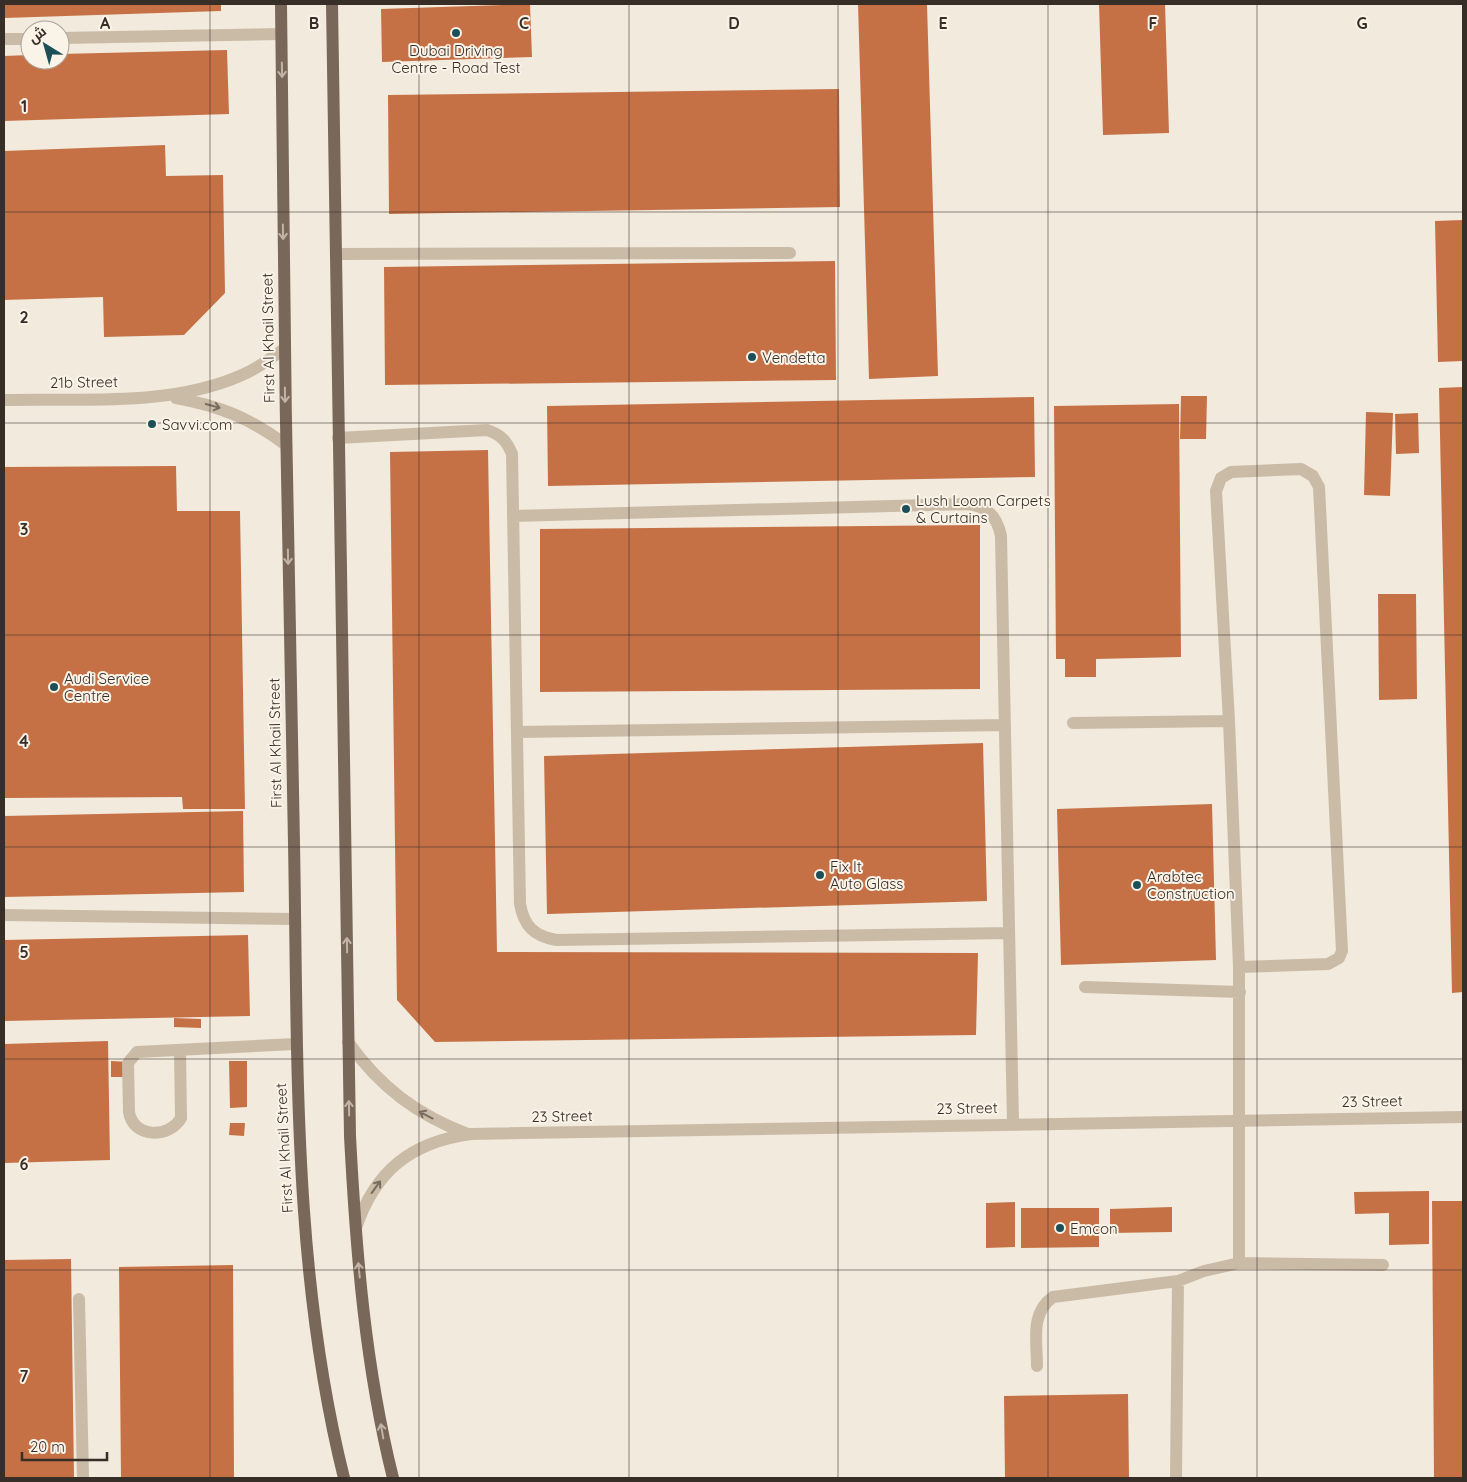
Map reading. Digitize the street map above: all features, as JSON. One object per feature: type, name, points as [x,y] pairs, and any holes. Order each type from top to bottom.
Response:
[{"type":"main road","name":"First Al Khail Street","points":[[281,4],[284,349],[295,920],[295,1044],[304,1233],[325,1387],[344,1478]]},
{"type":"main road","points":[[332,4],[350,1136],[355,1231],[373,1379],[392,1478]]},
{"type":"lane","points":[[332,4],[338,4]]},
{"type":"lane","points":[[70,38],[281,34]]},
{"type":"lane","points":[[4,39],[20,39]]},
{"type":"lane","points":[[336,254],[790,253]]},
{"type":"lane","name":"21b Street","points":[[4,400],[166,397],[199,390],[244,375],[284,349]]},
{"type":"lane","name":"21b Street","points":[[166,397],[226,410],[267,431],[286,445]]},
{"type":"lane","points":[[338,438],[478,430],[495,433],[508,446],[512,454],[520,904],[526,924],[533,932],[543,938],[556,940],[1010,933]]},
{"type":"lane","points":[[1239,967],[1328,964],[1339,958],[1342,951],[1319,487],[1313,476],[1301,469],[1230,472],[1221,478],[1217,484],[1240,992],[1238,1119],[1239,1262]]},
{"type":"lane","points":[[513,516],[966,504],[983,507],[996,519],[1001,536],[1013,1123]]},
{"type":"lane","points":[[1073,723],[1229,721]]},
{"type":"lane","points":[[517,732],[1005,725]]},
{"type":"lane","points":[[4,915],[295,920]]},
{"type":"lane","points":[[1085,987],[1240,992]]},
{"type":"lane","name":"23 Street","points":[[348,1042],[363,1064],[401,1100],[422,1114],[471,1134]]},
{"type":"lane","points":[[180,1050],[181,1118],[176,1126],[170,1130],[145,1132],[138,1129],[130,1119],[128,1063],[131,1056],[137,1052],[144,1050],[295,1044]]},
{"type":"lane","name":"23 Street","points":[[355,1231],[372,1192],[400,1160],[433,1142],[471,1134],[1238,1119],[1463,1117]]},
{"type":"lane","points":[[1037,1366],[1037,1320],[1039,1310],[1053,1297],[1178,1280],[1239,1262],[1383,1265]]},
{"type":"lane","points":[[1176,1478],[1178,1280]]},
{"type":"lane","points":[[79,1299],[83,1478]]},
{"type":"building","points":[[4,4],[221,4],[221,11],[4,18]]},
{"type":"building","name":"Dubai Driving Centre - Road Test","points":[[530,4],[532,57],[382,62],[381,9]]},
{"type":"building","points":[[858,4],[927,4],[938,376],[869,379]]},
{"type":"building","points":[[1099,4],[1165,4],[1169,133],[1103,135]]},
{"type":"building","points":[[227,50],[229,114],[4,121],[4,56],[20,55],[20,70],[70,70],[70,54]]},
{"type":"building","points":[[839,89],[840,207],[389,214],[388,95]]},
{"type":"building","points":[[165,145],[166,176],[223,175],[225,293],[184,335],[104,337],[103,297],[4,300],[4,151]]},
{"type":"building","points":[[1463,220],[1463,361],[1438,362],[1435,221]]},
{"type":"building","points":[[835,261],[836,380],[385,385],[384,267]]},
{"type":"building","points":[[1463,387],[1463,992],[1452,993],[1439,388]]},
{"type":"building","points":[[1181,396],[1207,396],[1206,439],[1180,439]]},
{"type":"building","points":[[1034,397],[1035,477],[548,486],[547,406]]},
{"type":"building","points":[[1179,404],[1181,657],[1096,659],[1096,677],[1065,677],[1065,659],[1056,659],[1054,406]]},
{"type":"building","points":[[1366,412],[1393,413],[1390,496],[1364,495]]},
{"type":"building","points":[[1418,413],[1419,453],[1396,454],[1395,414]]},
{"type":"building","points":[[488,450],[497,952],[978,953],[976,1035],[435,1042],[397,1000],[390,452]]},
{"type":"building","points":[[176,466],[177,511],[240,511],[245,809],[183,809],[182,797],[4,798],[4,467]]},
{"type":"building","points":[[980,525],[980,689],[540,692],[540,529]]},
{"type":"building","points":[[1378,594],[1416,594],[1417,699],[1379,700]]},
{"type":"building","points":[[983,743],[987,901],[547,914],[544,756]]},
{"type":"building","name":"Arabtec Construction","points":[[1212,804],[1216,960],[1061,965],[1057,809]]},
{"type":"building","points":[[243,811],[244,892],[4,897],[4,816]]},
{"type":"building","points":[[248,935],[250,1016],[4,1021],[4,940]]},
{"type":"building","points":[[174,1018],[201,1019],[201,1028],[174,1027]]},
{"type":"building","points":[[108,1041],[110,1160],[4,1163],[4,1044]]},
{"type":"building","points":[[111,1061],[128,1062],[127,1077],[111,1077]]},
{"type":"building","points":[[229,1061],[247,1061],[247,1107],[230,1108]]},
{"type":"building","points":[[230,1123],[245,1123],[244,1136],[229,1135]]},
{"type":"building","points":[[1429,1191],[1429,1244],[1389,1245],[1389,1213],[1355,1214],[1354,1192]]},
{"type":"building","points":[[1432,1201],[1463,1201],[1463,1478],[1434,1478]]},
{"type":"building","points":[[1015,1202],[1015,1247],[986,1248],[986,1203]]},
{"type":"building","points":[[1172,1207],[1172,1232],[1110,1233],[1110,1209]]},
{"type":"building","name":"Emcon","points":[[1021,1208],[1099,1208],[1099,1247],[1021,1248]]},
{"type":"building","points":[[71,1259],[74,1478],[4,1478],[4,1260]]},
{"type":"building","points":[[233,1265],[234,1478],[121,1478],[119,1267]]},
{"type":"building","points":[[1128,1394],[1129,1478],[1005,1478],[1004,1396]]},
{"type":"place","name":"Dubai Driving Centre - Road Test","points":[[456,33]]},
{"type":"place","name":"Vendetta","points":[[752,357]]},
{"type":"place","name":"Savvi.com","points":[[152,424]]},
{"type":"place","name":"Lush Loom Carpets & Curtains","points":[[906,509]]},
{"type":"place","name":"Audi Service Centre","points":[[54,687]]},
{"type":"place","name":"Fix It Auto Glass","points":[[820,875]]},
{"type":"place","name":"Arabtec Construction","points":[[1137,885]]},
{"type":"place","name":"Emcon","points":[[1060,1228]]}]
